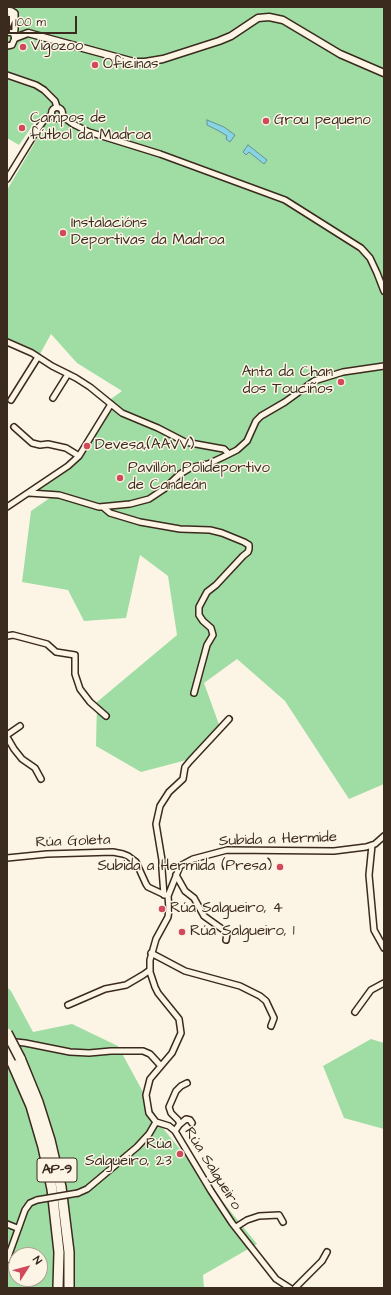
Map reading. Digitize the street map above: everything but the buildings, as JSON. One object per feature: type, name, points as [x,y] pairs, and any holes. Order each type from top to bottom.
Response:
[{"type":"highway","name":"AP-9","points":[[7,1033],[43,1147],[52,1189],[59,1252],[58,1288]]},
{"type":"highway","name":"AP-9","points":[[7,1051],[17,1061],[38,1102],[50,1140],[61,1187],[69,1252],[68,1288]]},
{"type":"street","points":[[7,10],[12,14],[7,27]]},
{"type":"street","points":[[7,10],[15,13],[16,29],[14,43],[7,46]]},
{"type":"street","points":[[15,37],[28,33],[134,62],[145,62],[163,59],[219,41],[231,36],[258,18],[269,17],[283,20],[340,54],[384,73]]},
{"type":"street","points":[[7,32],[11,32],[15,37]]},
{"type":"street","points":[[7,75],[36,85],[44,90],[55,101],[57,107],[62,110],[62,116]]},
{"type":"street","points":[[52,115],[53,109],[57,107]]},
{"type":"street","points":[[52,115],[57,118],[62,116]]},
{"type":"street","points":[[7,179],[39,127],[45,119],[52,115]]},
{"type":"street","points":[[62,116],[73,124],[89,132],[160,154],[285,200],[361,248],[370,258],[384,291]]},
{"type":"street","points":[[7,342],[38,357],[90,387],[122,413],[158,428],[185,442],[218,448],[229,454]]},
{"type":"street","points":[[11,400],[38,357]]},
{"type":"street","points":[[29,493],[60,495],[92,506],[103,507],[130,504],[149,499],[161,492],[180,474],[190,468],[213,462],[243,445],[261,416],[285,402],[314,381],[343,372],[384,366]]},
{"type":"street","points":[[53,398],[68,374]]},
{"type":"street","points":[[7,507],[68,466],[79,456],[111,404]]},
{"type":"street","points":[[14,427],[32,443],[40,445],[48,444],[66,448],[79,456]]},
{"type":"street","points":[[103,507],[110,513],[140,522],[180,529],[210,530],[222,533],[249,545],[248,552],[216,585],[207,592],[199,607],[199,615],[211,628],[213,635],[207,645],[194,693]]},
{"type":"street","points":[[7,636],[13,635],[47,644],[56,652],[75,655],[75,674],[80,689],[90,702],[106,716]]},
{"type":"street","points":[[7,1260],[17,1228],[25,1210],[30,1203],[36,1200],[78,1193],[87,1189],[137,1147],[149,1134],[156,1122],[149,1113],[146,1095],[150,1080],[175,1048],[180,1038],[181,1028],[179,1019],[158,993],[150,970],[151,953],[156,939],[168,917],[169,909],[156,824],[160,806],[169,792],[183,780],[186,767],[190,761],[229,719]]},
{"type":"street","points":[[20,726],[7,736],[14,749],[22,759],[35,768],[41,779]]},
{"type":"street","name":"Subida a Hermide","points":[[166,895],[180,866],[193,859],[227,850],[334,852],[366,848],[384,836]]},
{"type":"street","points":[[372,845],[369,875],[374,930],[384,948]]},
{"type":"street","name":"Rúa Goleta","points":[[7,858],[47,854],[113,852],[123,854],[136,862],[148,887],[166,895]]},
{"type":"street","points":[[176,875],[185,891],[194,898],[204,916],[225,931],[227,934],[226,940]]},
{"type":"street","points":[[151,953],[185,971],[240,986],[260,996],[266,1000],[274,1018],[271,1026]]},
{"type":"street","points":[[68,1005],[105,989],[126,985],[150,970]]},
{"type":"street","points":[[355,1012],[371,990],[384,983]]},
{"type":"street","points":[[7,1044],[16,1042],[70,1052],[89,1053],[143,1051],[150,1054],[161,1066]]},
{"type":"street","points":[[180,1124],[169,1107],[176,1091],[187,1083]]},
{"type":"street","points":[[175,1130],[186,1119],[190,1120],[192,1124]]},
{"type":"street","name":"Rúa Salgueiro","points":[[156,1122],[169,1126],[175,1130],[211,1191],[236,1227],[276,1279],[290,1288]]},
{"type":"street","name":"Rúa Salgueiro","points":[[236,1227],[247,1220],[259,1216],[279,1215],[283,1222]]},
{"type":"street","points":[[7,1224],[17,1228]]},
{"type":"street","points":[[295,1288],[322,1261],[327,1252]]},
{"type":"green space","points":[[7,7],[384,7],[384,784],[349,799],[285,701],[237,659],[204,683],[221,730],[198,757],[141,772],[96,746],[97,702],[177,635],[168,576],[140,555],[126,618],[84,621],[68,590],[22,582],[31,511],[54,495],[37,491],[63,474],[87,446],[98,426],[108,401],[122,391],[77,363],[51,334],[40,354],[7,338],[7,190],[44,127],[35,122],[19,145],[7,138]]},
{"type":"green space","points":[[7,987],[11,991],[33,1032],[72,1024],[118,1046],[162,1127],[257,1244],[203,1275],[204,1288],[7,1288]]},
{"type":"green space","points":[[371,1039],[384,1043],[384,1129],[344,1118],[323,1066]]},
{"type":"water","points":[[207,120],[224,127],[235,135],[230,142],[226,139],[227,136],[207,125]]},
{"type":"water","points":[[248,145],[267,160],[264,164],[249,152],[246,155],[243,152]]},
{"type":"place","name":"Vigozoo","points":[[23,47]]},
{"type":"place","name":"Oficinas","points":[[95,65]]},
{"type":"place","name":"Grou pequeno","points":[[266,121]]},
{"type":"place","name":"Campos de fútbol da Madroa","points":[[22,128]]},
{"type":"place","name":"Instalacións Deportivas da Madroa","points":[[63,233]]},
{"type":"place","name":"Anta da Chan dos Touciños","points":[[341,382]]},
{"type":"place","name":"Devesa,(AAVV)","points":[[87,446]]},
{"type":"place","name":"Pavillón Polideportivo de Candeán","points":[[120,478]]},
{"type":"place","name":"Subida a Hermida (Presa)","points":[[280,867]]},
{"type":"place","name":"Rúa Salgueiro, 4","points":[[162,909]]},
{"type":"place","name":"Rúa Salgueiro, 1","points":[[182,932]]},
{"type":"place","name":"Rúa Salgueiro, 23","points":[[180,1154]]}]
